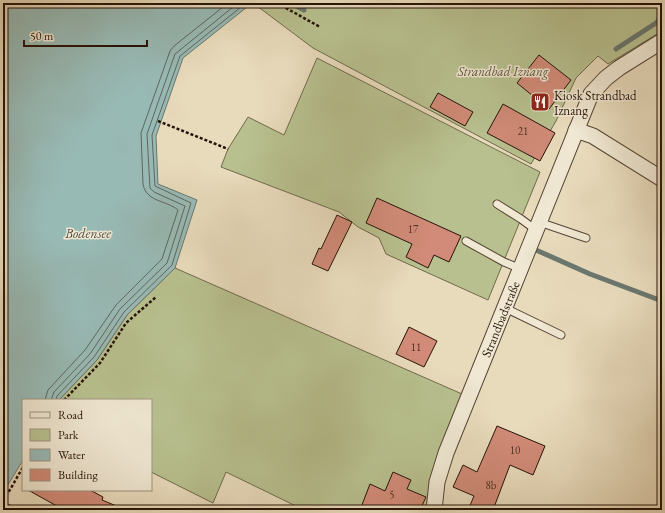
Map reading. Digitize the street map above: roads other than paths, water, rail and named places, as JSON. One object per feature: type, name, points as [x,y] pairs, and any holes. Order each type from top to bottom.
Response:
[{"type":"street","name":"Strandbadstraße","points":[[434,510],[437,482],[446,453],[591,94],[606,78],[619,68],[662,41]]},
{"type":"street","points":[[576,130],[593,136],[662,179]]},
{"type":"lane","points":[[496,204],[521,219],[537,226],[586,238]]},
{"type":"lane","points":[[466,241],[504,262],[521,269]]},
{"type":"lane","points":[[505,308],[561,335]]},
{"type":"lane","points":[[3,506],[11,510]]},
{"type":"water","name":"Bodensee","points":[[3,3],[252,3],[183,58],[156,136],[158,184],[197,200],[175,268],[127,315],[97,360],[60,399],[22,399],[22,462],[3,493]]},
{"type":"waterway","points":[[291,3],[304,10]]},
{"type":"waterway","points":[[616,49],[656,23],[662,17]]},
{"type":"waterway","points":[[536,250],[590,274],[662,301]]},
{"type":"place","name":"Kiosk Strandbad Iznang","points":[[540,102]]},
{"type":"park label","name":"Strandbad Iznang","points":[[503,71]]}]
